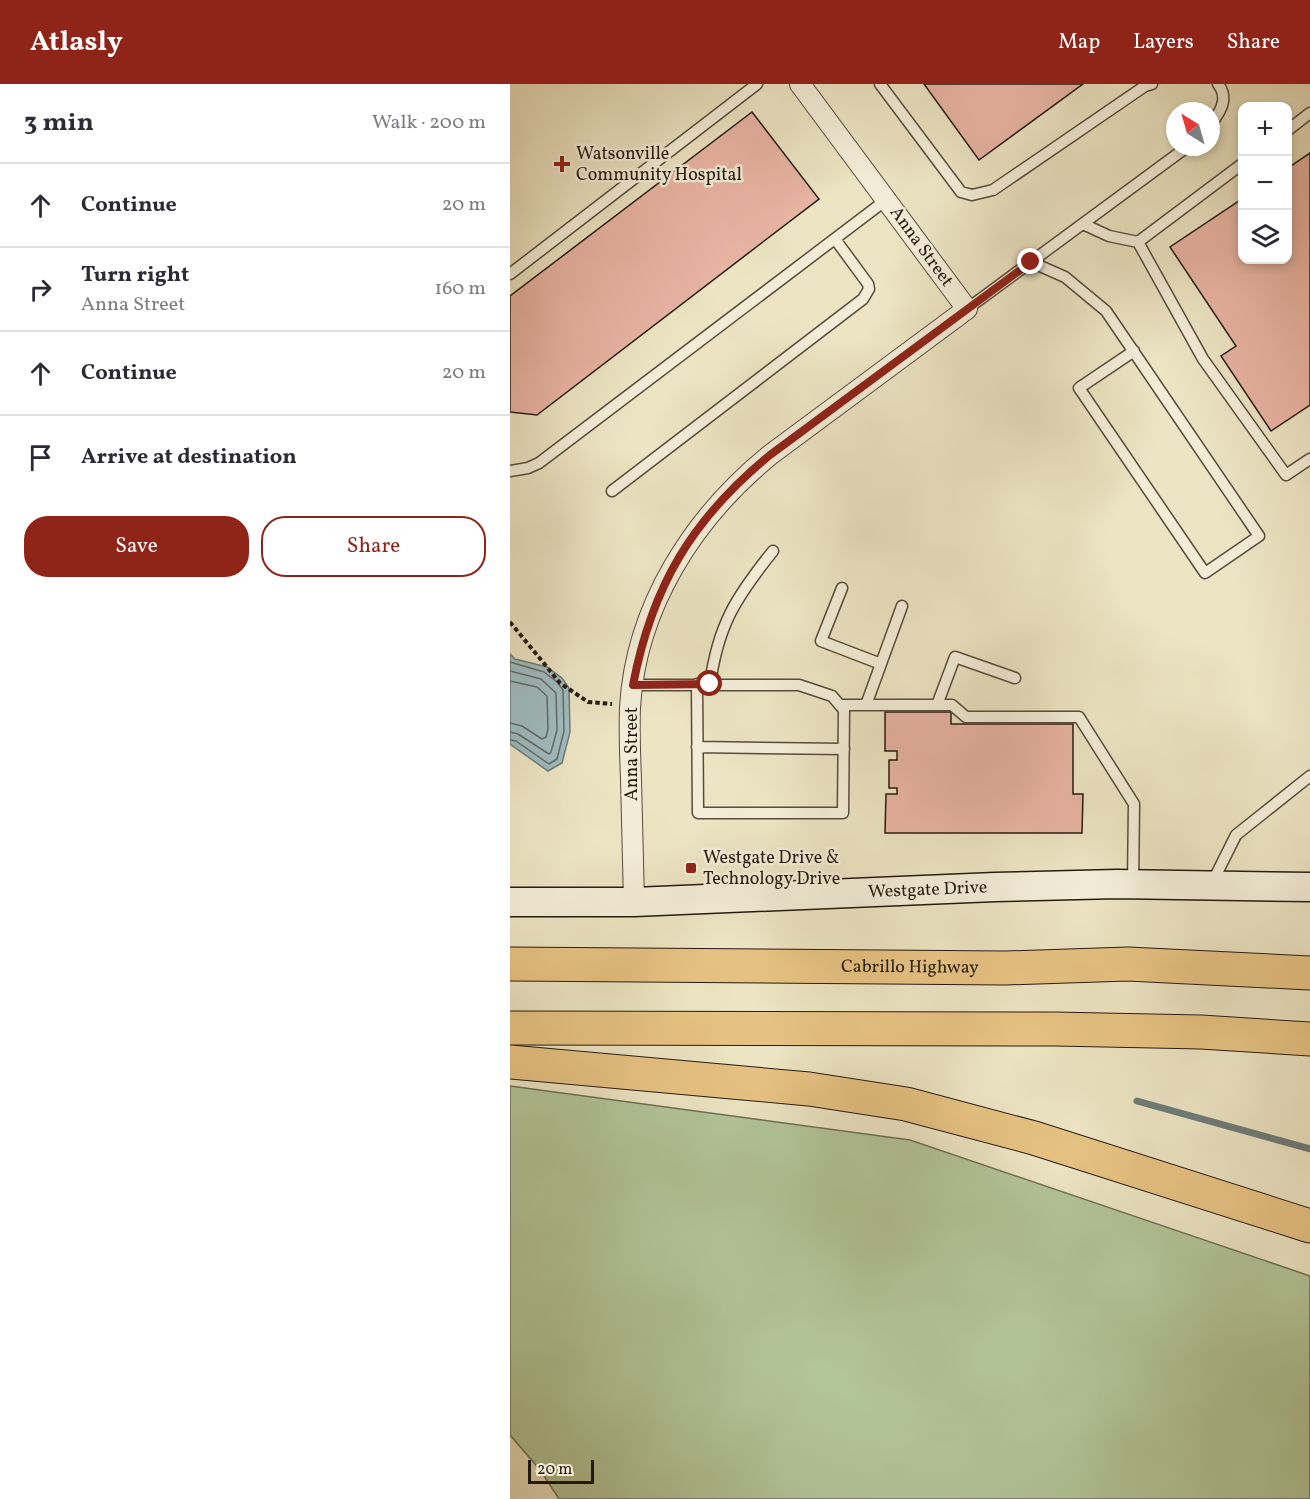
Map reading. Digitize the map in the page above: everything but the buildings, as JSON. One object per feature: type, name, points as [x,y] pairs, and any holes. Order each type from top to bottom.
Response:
[{"type":"highway","points":[[1006,968],[1058,953],[1092,949],[1310,951]]},
{"type":"highway","name":"Cabrillo Highway","points":[[510,964],[1006,968],[1137,964],[1310,973]]},
{"type":"highway","points":[[510,1028],[1046,1029],[1201,1032],[1310,1039]]},
{"type":"highway","points":[[510,1062],[789,1087],[906,1104],[1034,1138],[1310,1226]]},
{"type":"street","name":"Anna Street","points":[[634,902],[630,706],[643,640],[661,589],[687,544],[721,500],[742,478],[967,309],[800,84]]},
{"type":"street","name":"Westgate Drive","points":[[510,902],[634,902],[995,887],[1133,885],[1310,887]]},
{"type":"lane","points":[[510,274],[757,84]]},
{"type":"lane","points":[[880,84],[962,192],[972,195],[993,190],[1145,86],[1152,84]]},
{"type":"lane","points":[[1218,84],[1223,90],[1223,109],[1220,113]]},
{"type":"lane","points":[[1292,126],[1310,113]]},
{"type":"lane","points":[[967,309],[1175,156]]},
{"type":"lane","points":[[1083,224],[1109,236],[1138,242],[1238,167]]},
{"type":"lane","points":[[510,471],[528,468],[539,463],[886,200]]},
{"type":"lane","points":[[612,491],[863,299],[869,289],[868,284],[835,239]]},
{"type":"lane","points":[[1138,242],[1203,359],[1286,475],[1310,459]]},
{"type":"lane","points":[[1031,262],[1065,277],[1106,311],[1134,351],[1259,536],[1205,573],[1079,388],[1134,351]]},
{"type":"lane","points":[[710,684],[716,646],[722,628],[742,591],[773,551]]},
{"type":"lane","points":[[842,588],[821,641],[881,664]]},
{"type":"lane","points":[[866,705],[903,606]]},
{"type":"lane","points":[[937,705],[955,657],[1015,678]]},
{"type":"lane","points":[[633,685],[697,684],[800,685],[832,696],[844,710],[843,813],[698,813],[697,684]]},
{"type":"lane","points":[[840,705],[952,705],[966,717],[1079,717],[1134,804],[1133,885]]},
{"type":"lane","points":[[698,747],[844,749]]},
{"type":"lane","points":[[1210,886],[1236,835],[1310,776]]},
{"type":"path","points":[[510,622],[560,682],[588,702],[630,706]]},
{"type":"green space","points":[[510,1086],[910,1140],[1310,1276],[1310,1499],[559,1499],[541,1471],[510,1435]]},
{"type":"water","points":[[510,654],[515,659],[547,667],[562,678],[569,688],[570,732],[562,763],[548,771],[510,744]]},
{"type":"waterway","points":[[1137,1101],[1310,1149]]},
{"type":"place","name":"Watsonville Community Hospital","points":[[562,164]]},
{"type":"place","name":"Westgate Drive & Technology Drive","points":[[691,868]]},
{"type":"route","points":[[710,684],[633,685],[643,640],[661,589],[687,544],[703,522],[742,478],[770,455],[1031,262]]}]
